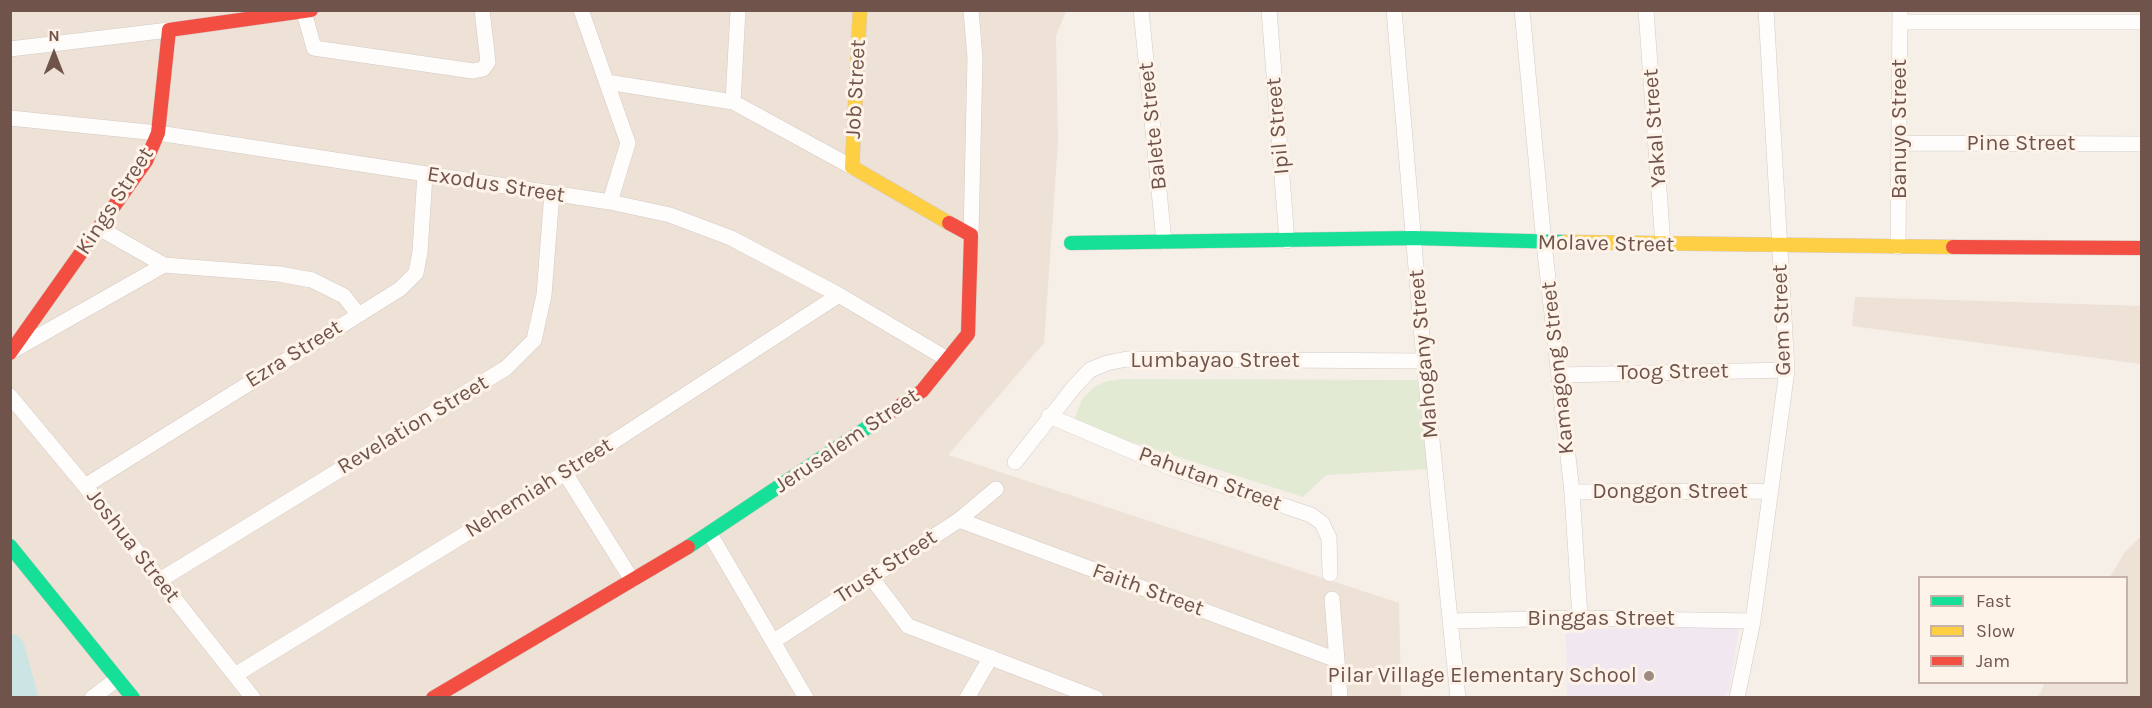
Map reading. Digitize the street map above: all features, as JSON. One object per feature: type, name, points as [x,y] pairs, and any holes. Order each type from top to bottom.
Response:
[{"type":"street","points":[[10,49],[308,11],[314,48],[460,70],[483,69],[488,62],[482,10]]},
{"type":"street","points":[[581,10],[628,143],[610,202]]},
{"type":"street","points":[[734,102],[738,10]]},
{"type":"street","name":"Job Street","points":[[852,166],[860,10]]},
{"type":"street","name":"Jerusalem Street","points":[[433,698],[710,534],[922,391],[968,334],[975,58],[971,10]]},
{"type":"street","name":"Balete Street","points":[[1141,10],[1164,241]]},
{"type":"street","name":"Ipil Street","points":[[1269,10],[1287,241]]},
{"type":"street","name":"Mahogany Street","points":[[1394,10],[1424,361],[1458,698]]},
{"type":"street","name":"Kamagong Street","points":[[1522,10],[1544,243],[1572,492],[1580,618]]},
{"type":"street","name":"Yakal Street","points":[[1646,10],[1664,245]]},
{"type":"street","name":"Gem Street","points":[[1737,698],[1753,621],[1787,370],[1766,10]]},
{"type":"street","points":[[1900,16],[2142,22]]},
{"type":"street","name":"Banuyo Street","points":[[1898,247],[1901,143],[1900,16]]},
{"type":"street","name":"Kings Street","points":[[11,352],[146,161],[158,132],[169,30]]},
{"type":"street","points":[[607,82],[734,102],[852,166],[970,236]]},
{"type":"street","name":"Exodus Street","points":[[10,118],[158,132],[610,202],[669,215],[731,238],[839,295],[947,359]]},
{"type":"street","name":"Pine Street","points":[[1901,143],[2142,144]]},
{"type":"street","name":"Ezra Street","points":[[86,486],[400,289],[416,273],[420,252],[425,174]]},
{"type":"street","name":"Revelation Street","points":[[159,579],[506,368],[534,340],[544,295],[552,193]]},
{"type":"street","points":[[99,228],[164,266],[279,274],[312,280],[344,296],[358,314]]},
{"type":"street","name":"Molave Street","points":[[1071,243],[1413,238],[1779,247],[2142,248]]},
{"type":"street","points":[[11,352],[164,266]]},
{"type":"street","name":"Nehemiah Street","points":[[235,675],[565,473],[839,295]]},
{"type":"street","name":"Lumbayao Street","points":[[1016,462],[1049,416],[1090,370],[1107,363],[1127,359],[1424,361]]},
{"type":"street","name":"Toog Street","points":[[1560,375],[1787,370]]},
{"type":"street","name":"Joshua Street","points":[[10,396],[86,486],[253,698]]},
{"type":"street","name":"Pahutan Street","points":[[1049,416],[1172,468],[1311,515],[1322,523],[1329,538],[1330,573]]},
{"type":"street","points":[[565,473],[632,580]]},
{"type":"street","name":"Trust Street","points":[[774,641],[959,520],[996,489]]},
{"type":"street","name":"Donggon Street","points":[[1572,492],[1769,491]]},
{"type":"street","name":"Faith Street","points":[[959,520],[1337,660]]},
{"type":"street","points":[[710,534],[806,698]]},
{"type":"street","points":[[10,546],[133,698]]},
{"type":"street","points":[[871,576],[908,626],[1096,698]]},
{"type":"street","points":[[1332,599],[1340,698]]},
{"type":"street","name":"Binggas Street","points":[[1450,621],[1580,618],[1753,621]]},
{"type":"street","points":[[967,698],[991,657]]},
{"type":"street","points":[[92,698],[117,679]]},
{"type":"shaded area","points":[[10,11],[1066,11],[1056,36],[1058,142],[1044,343],[948,455],[1399,603],[1401,697],[32,697],[10,625]]},
{"type":"shaded area","points":[[1855,297],[2141,306],[2141,364],[1852,326]]},
{"type":"shaded area","points":[[2141,536],[2141,697],[2038,697],[2044,684],[2128,684],[2128,576],[2111,576],[2125,552]]},
{"type":"shaded area","name":"Pilar Village Elementary School","points":[[1739,626],[1729,691],[1723,698],[1567,697],[1566,630]]},
{"type":"green space","points":[[1123,379],[1421,380],[1430,469],[1326,475],[1303,497],[1073,423],[1082,399],[1094,387],[1107,381]]},
{"type":"waterway","points":[[10,649],[23,698]]},
{"type":"traffic: fast","points":[[1071,243],[1413,238],[1565,242]]},
{"type":"traffic: fast","points":[[688,547],[892,411]]},
{"type":"traffic: fast","points":[[10,546],[133,698]]},
{"type":"traffic: slow","points":[[860,10],[852,167],[949,223]]},
{"type":"traffic: slow","points":[[1565,242],[1953,247]]},
{"type":"traffic: jam","points":[[10,353],[146,161],[158,133],[169,30],[311,10]]},
{"type":"traffic: jam","points":[[892,411],[922,391],[968,334],[971,235],[949,223]]},
{"type":"traffic: jam","points":[[1953,247],[2142,248]]},
{"type":"traffic: jam","points":[[433,698],[688,547]]},
{"type":"place","name":"Pilar Village Elementary School","points":[[1649,676]]}]
